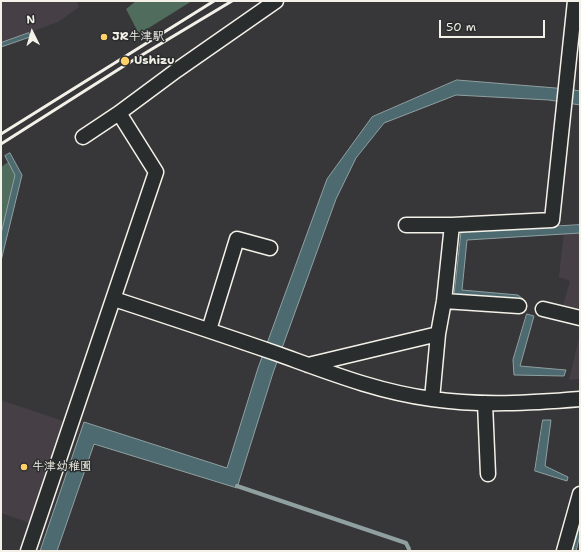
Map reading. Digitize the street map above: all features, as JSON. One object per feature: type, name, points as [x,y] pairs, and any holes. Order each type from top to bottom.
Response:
[{"type":"street","points":[[83,137],[276,1]]},
{"type":"street","points":[[406,225],[452,225],[552,220],[575,1]]},
{"type":"street","points":[[28,551],[156,172],[119,113]]},
{"type":"street","points":[[432,399],[438,334],[444,301],[452,225]]},
{"type":"street","points":[[209,330],[237,239],[270,248]]},
{"type":"street","points":[[114,299],[209,330],[355,382],[388,391],[432,399],[485,403],[545,402],[580,399]]},
{"type":"street","points":[[444,301],[519,306]]},
{"type":"street","points":[[543,310],[580,318]]},
{"type":"street","points":[[308,365],[438,334]]},
{"type":"street","points":[[485,403],[488,474]]},
{"type":"street","points":[[564,551],[580,494]]},
{"type":"shaded area","points":[[1,1],[77,1],[79,7],[58,22],[1,43]]},
{"type":"shaded area","points":[[580,229],[580,316],[561,312],[570,281],[559,277],[564,232]]},
{"type":"shaded area","points":[[580,334],[580,379],[569,380]]},
{"type":"shaded area","name":"牛津幼稚園","points":[[1,400],[63,421],[30,523],[1,513]]},
{"type":"green space","points":[[136,1],[192,1],[139,34],[126,9]]},
{"type":"green space","points":[[11,160],[19,174],[1,243],[1,167]]},
{"type":"water","points":[[29,33],[30,37],[1,47],[1,43]]},
{"type":"water","points":[[457,80],[580,91],[580,105],[549,100],[456,95],[384,123],[356,158],[336,199],[273,373],[237,488],[94,444],[57,551],[40,551],[84,422],[227,468],[258,368],[327,179],[372,117]]},
{"type":"water","points":[[10,153],[22,175],[1,261],[1,234],[15,175],[5,156]]},
{"type":"water","points":[[580,225],[580,233],[467,240],[462,290],[518,295],[523,299],[518,303],[454,295],[461,232]]},
{"type":"water","points":[[527,314],[534,316],[520,366],[566,370],[564,376],[514,375],[513,360]]},
{"type":"water","points":[[543,420],[551,420],[545,466],[568,477],[567,481],[535,471]]},
{"type":"water","points":[[580,515],[580,535],[576,551],[570,551]]},
{"type":"waterway","points":[[237,486],[406,543],[409,549]]},
{"type":"railway","points":[[1,134],[214,1]]},
{"type":"railway","points":[[1,144],[127,64],[232,1]]},
{"type":"place","name":"JR牛津駅","points":[[104,37]]},
{"type":"place","name":"Ushizu","points":[[125,61]]},
{"type":"place","name":"牛津幼稚園","points":[[24,467]]}]
